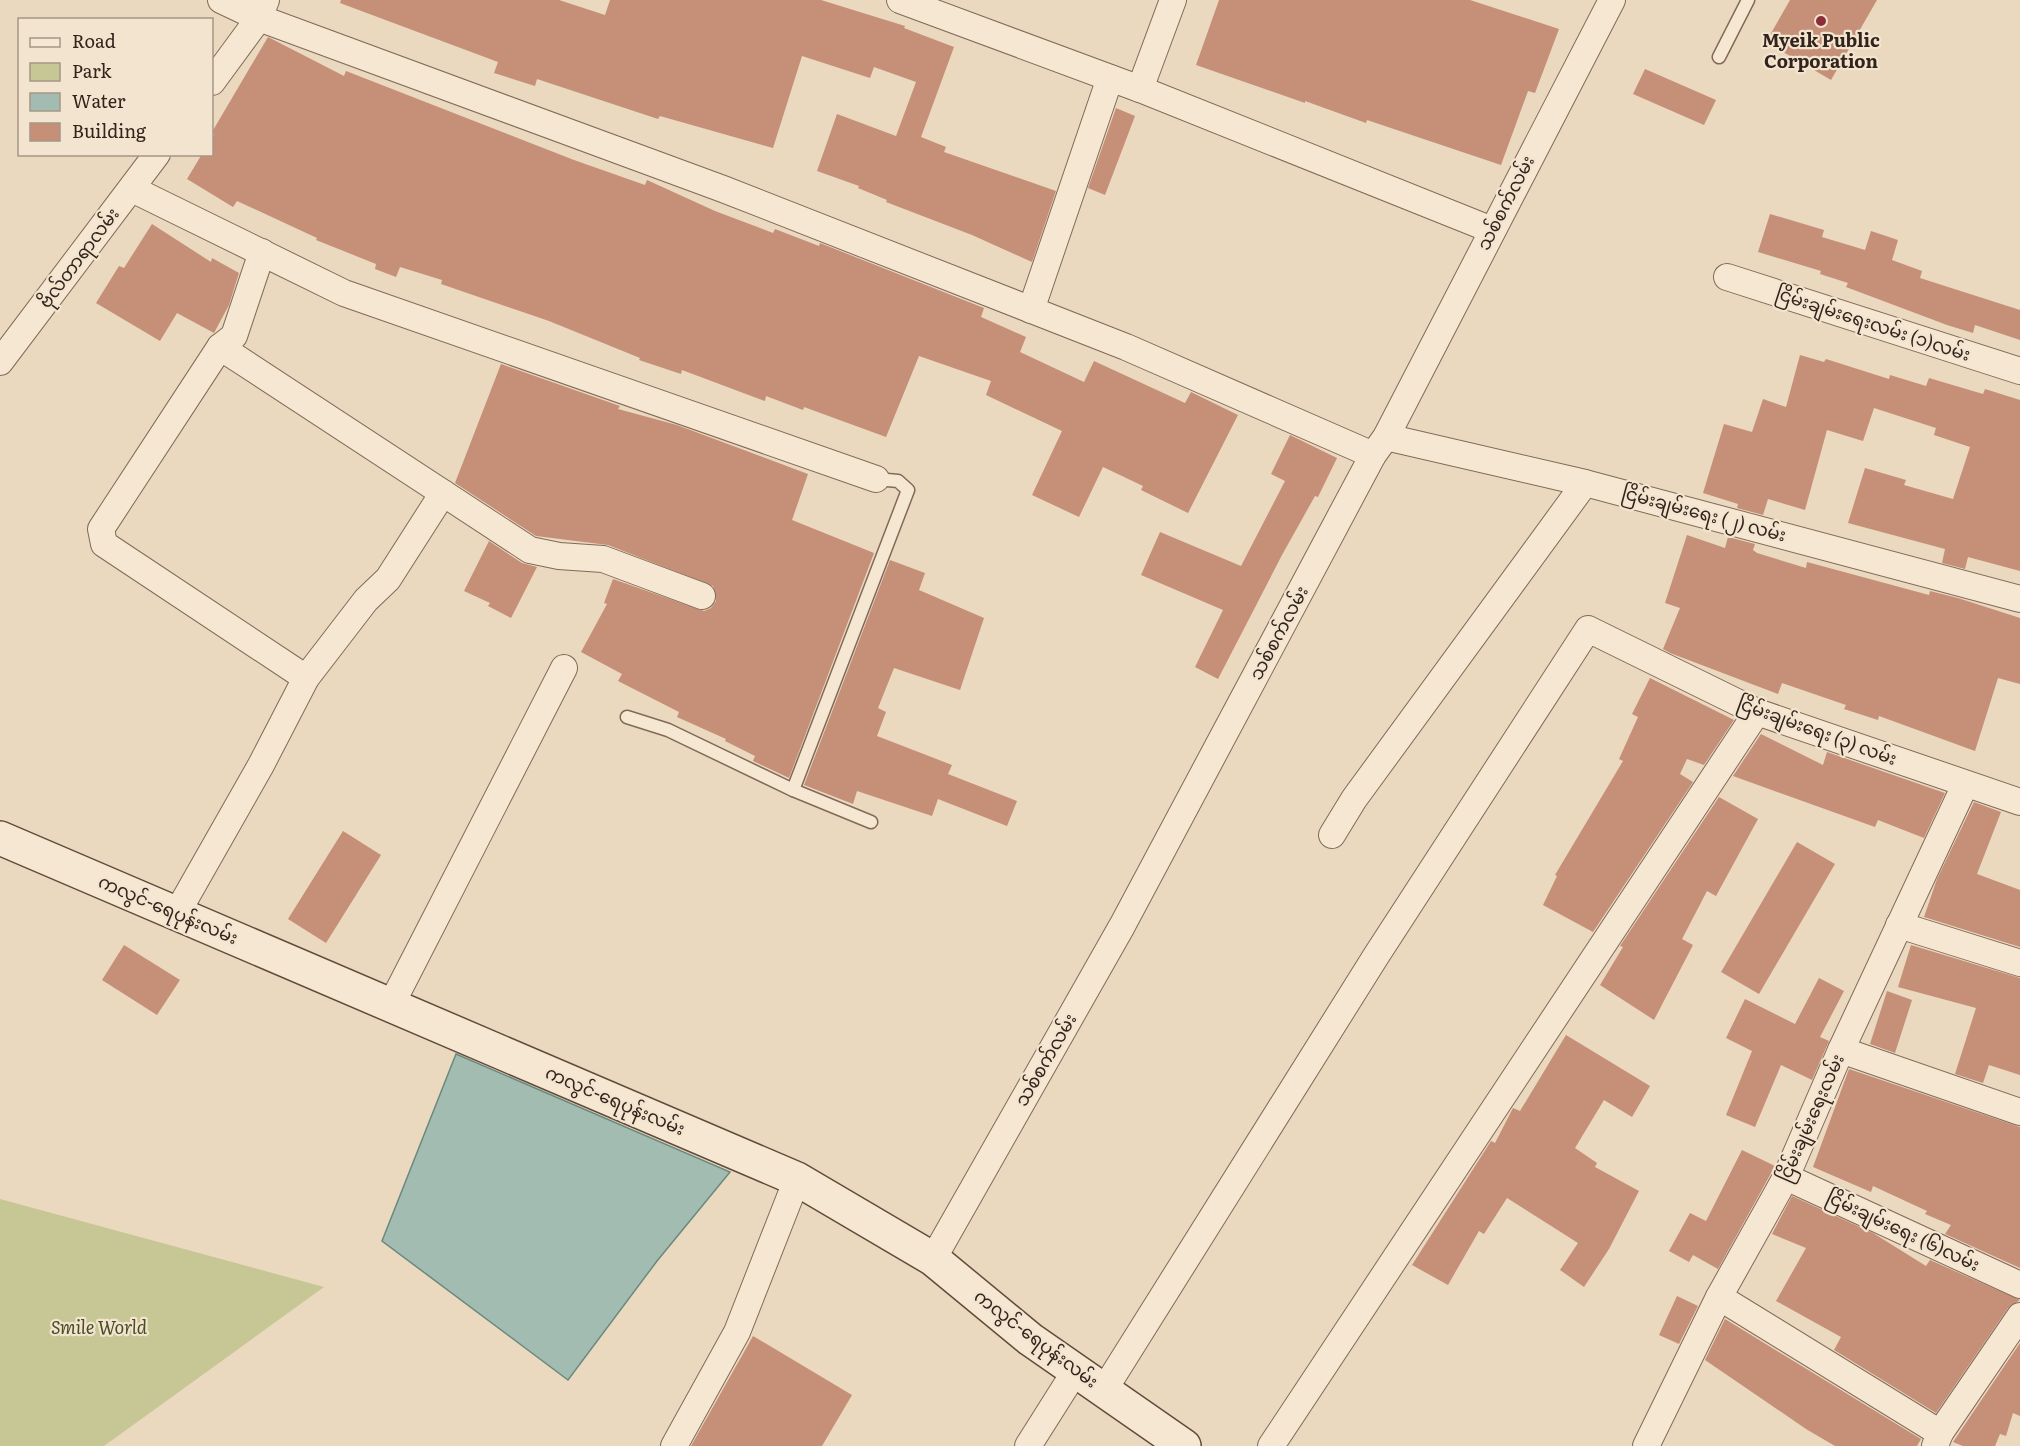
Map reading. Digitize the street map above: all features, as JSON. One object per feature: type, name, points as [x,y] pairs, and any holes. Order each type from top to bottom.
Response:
[{"type":"street","name":"ငြိမ်းချမ်းရေး (၂) လမ်း","points":[[221,0],[262,9],[1380,446],[1585,483],[2020,599]]},
{"type":"street","points":[[900,0],[1140,89],[1492,230]]},
{"type":"street","points":[[1140,89],[1173,0]]},
{"type":"street","name":"သစ်စက်လမ်း","points":[[933,1259],[1128,916],[1380,446],[1612,0]]},
{"type":"street","points":[[213,81],[262,9]]},
{"type":"street","points":[[1031,310],[1110,78]]},
{"type":"street","name":"ဗိုလ်တာရာလမ်း","points":[[0,362],[156,156]]},
{"type":"street","points":[[132,189],[344,292],[876,479]]},
{"type":"street","points":[[262,252],[234,336],[220,347],[101,529],[104,544],[306,678]]},
{"type":"street","name":"ငြိမ်းချမ်းရေးလမ်း (၁)လမ်း","points":[[1727,277],[2020,371]]},
{"type":"street","points":[[220,347],[530,550],[559,556],[603,559],[702,596]]},
{"type":"street","points":[[1332,835],[1354,799],[1585,483]]},
{"type":"street","points":[[177,913],[261,765],[306,678],[366,600],[388,579],[442,494]]},
{"type":"street","name":"ငြိမ်းချမ်းရေး (၃) လမ်း","points":[[1104,1390],[1376,956],[1588,629],[1757,712],[2020,802]]},
{"type":"street","points":[[391,1005],[564,668]]},
{"type":"street","points":[[1271,1446],[1757,712]]},
{"type":"street","name":"ငြိမ်းချမ်းရေးလမ်း","points":[[1646,1446],[1719,1297],[1786,1177],[1841,1050],[1965,785]]},
{"type":"street","name":"ကလွင်-ရေပုန်းလမ်း","points":[[0,838],[797,1179],[933,1259],[1030,1339],[1184,1446]]},
{"type":"street","points":[[1899,926],[2020,963]]},
{"type":"street","points":[[1841,1050],[2020,1112]]},
{"type":"street","name":"ငြိမ်းချမ်းရေး (၆)လမ်း","points":[[1786,1177],[2020,1285]]},
{"type":"street","points":[[674,1446],[737,1332],[797,1179]]},
{"type":"street","points":[[1719,1297],[1938,1439],[2020,1316]]},
{"type":"street","points":[[1028,1446],[1076,1370]]},
{"type":"lane","points":[[1719,57],[1749,0]]},
{"type":"lane","points":[[793,790],[908,490],[898,481],[876,479]]},
{"type":"lane","points":[[627,717],[668,730],[793,790],[871,822]]},
{"type":"green space","name":"Smile World","points":[[0,1199],[324,1287],[104,1446],[0,1446]]},
{"type":"water","points":[[456,1054],[730,1172],[657,1261],[568,1380],[382,1241]]},
{"type":"building","points":[[341,0],[559,0],[605,15],[610,0],[821,0],[905,26],[904,28],[954,47],[921,137],[946,147],[944,152],[1056,191],[1032,262],[972,235],[886,202],[887,200],[858,188],[859,186],[817,171],[837,114],[896,136],[916,82],[874,67],[870,78],[802,56],[773,148],[660,116],[658,119],[537,79],[535,86],[494,73],[498,62],[340,3]]},
{"type":"building","points":[[1219,0],[1470,0],[1559,29],[1535,93],[1528,91],[1501,165],[1367,120],[1366,123],[1305,101],[1305,103],[1196,65]]},
{"type":"building","name":"Myeik Public Corporation","points":[[1790,0],[1877,0],[1831,80],[1766,42]]},
{"type":"building","points":[[268,37],[344,76],[346,71],[574,160],[645,185],[647,180],[715,211],[773,233],[775,229],[819,246],[820,243],[984,308],[981,317],[1026,337],[1020,352],[1084,382],[1094,361],[1185,403],[1191,392],[1238,415],[1188,513],[1141,490],[1143,486],[1103,467],[1079,517],[1032,495],[1062,431],[986,395],[991,381],[919,356],[886,437],[804,407],[803,410],[766,396],[765,401],[682,370],[681,374],[639,360],[640,358],[549,321],[441,284],[442,280],[400,267],[396,277],[375,269],[376,264],[316,240],[317,238],[237,201],[233,207],[187,179],[201,156],[213,156],[213,130]]},
{"type":"building","points":[[1645,69],[1716,100],[1704,125],[1633,94]]},
{"type":"building","points":[[1116,108],[1135,116],[1105,195],[1088,188]]},
{"type":"building","points":[[1770,214],[1824,230],[1822,237],[1865,250],[1871,231],[1898,240],[1892,260],[1922,271],[1920,278],[2020,310],[2020,340],[1975,325],[1973,333],[1947,325],[1846,287],[1848,283],[1820,274],[1821,271],[1758,252]]},
{"type":"building","points":[[152,224],[211,262],[212,258],[239,273],[229,305],[214,333],[177,313],[160,341],[96,303],[119,266],[124,268]]},
{"type":"building","points":[[1800,355],[1824,362],[1826,359],[1889,379],[1890,375],[1926,386],[1929,378],[1983,394],[1985,389],[2020,400],[2020,571],[1968,557],[1965,569],[1942,563],[1945,549],[1848,523],[1865,468],[1906,480],[1904,485],[1953,499],[1970,447],[1934,435],[1936,428],[1874,408],[1863,441],[1827,430],[1805,510],[1768,499],[1763,515],[1737,508],[1738,504],[1703,493],[1724,424],[1752,432],[1763,399],[1786,407]]},
{"type":"building","points":[[501,364],[620,406],[618,409],[677,425],[808,474],[792,520],[874,553],[789,778],[753,761],[755,756],[725,741],[726,739],[677,717],[679,712],[618,681],[622,674],[581,652],[607,604],[604,603],[613,579],[704,611],[711,608],[716,601],[713,586],[608,545],[536,536],[455,483]]},
{"type":"building","points":[[1290,435],[1337,458],[1318,497],[1315,496],[1282,555],[1218,679],[1195,667],[1223,610],[1141,575],[1160,532],[1241,566],[1285,481],[1271,474]]},
{"type":"building","points":[[1687,535],[1725,548],[1728,537],[1755,544],[1753,550],[1757,553],[1806,568],[1807,562],[1929,595],[1930,591],[1958,598],[2020,618],[2020,684],[1998,678],[1975,751],[1879,716],[1878,720],[1844,709],[1846,705],[1782,683],[1778,694],[1670,653],[1663,649],[1680,608],[1665,603]]},
{"type":"building","points":[[489,541],[522,563],[537,567],[511,618],[488,606],[490,603],[464,591]]},
{"type":"building","points":[[890,560],[925,573],[919,590],[984,618],[960,690],[894,668],[878,708],[886,712],[877,736],[952,765],[948,774],[1017,801],[1007,826],[938,799],[932,816],[857,791],[853,804],[804,785]]},
{"type":"building","points":[[1650,678],[1734,720],[1704,765],[1687,759],[1680,774],[1693,782],[1593,932],[1543,905],[1557,876],[1555,875],[1623,761],[1619,759],[1638,717],[1632,714]]},
{"type":"building","points":[[1761,734],[1823,765],[1827,752],[1945,793],[1924,838],[1878,820],[1875,827],[1733,776]]},
{"type":"building","points":[[1719,797],[1758,819],[1716,896],[1707,891],[1682,939],[1693,945],[1654,1020],[1600,985],[1623,947],[1620,946]]},
{"type":"building","points":[[1974,802],[2001,812],[1977,874],[2020,890],[2020,947],[1924,917],[1937,879]]},
{"type":"building","points":[[343,831],[381,855],[326,943],[288,919]]},
{"type":"building","points":[[1797,842],[1835,864],[1759,994],[1721,972]]},
{"type":"building","points":[[124,945],[180,980],[157,1015],[102,980]]},
{"type":"building","points":[[1911,945],[2020,978],[2020,1075],[1989,1065],[1983,1083],[1955,1074],[1976,1008],[1898,987]]},
{"type":"building","points":[[1819,978],[1844,991],[1820,1037],[1829,1041],[1812,1080],[1781,1065],[1755,1127],[1726,1115],[1752,1051],[1726,1038],[1745,999],[1795,1024]]},
{"type":"building","points":[[1887,991],[1912,1000],[1895,1053],[1870,1044]]},
{"type":"building","points":[[1566,1035],[1650,1086],[1632,1117],[1604,1100],[1575,1148],[1597,1163],[1595,1167],[1639,1191],[1609,1249],[1584,1287],[1560,1270],[1578,1243],[1507,1198],[1484,1234],[1479,1231],[1448,1285],[1412,1265],[1491,1141],[1495,1143],[1513,1108],[1520,1111]]},
{"type":"building","points":[[1849,1069],[2020,1127],[2020,1268],[1945,1234],[1951,1225],[1925,1214],[1927,1211],[1873,1186],[1871,1192],[1813,1167]]},
{"type":"building","points":[[1742,1150],[1775,1166],[1718,1269],[1693,1255],[1689,1262],[1669,1251],[1690,1213],[1706,1221]]},
{"type":"building","points":[[1792,1196],[1873,1233],[1926,1266],[1930,1260],[2020,1300],[2008,1308],[1936,1413],[1834,1350],[1841,1337],[1776,1301],[1806,1248],[1772,1234]]},
{"type":"building","points":[[1677,1296],[1698,1306],[1679,1344],[1659,1335]]},
{"type":"building","points":[[1725,1319],[1921,1439],[1917,1446],[1835,1446],[1806,1429],[1705,1360]]},
{"type":"building","points":[[753,1336],[852,1395],[822,1446],[691,1446]]},
{"type":"building","points":[[2020,1343],[2020,1416],[2013,1413],[2006,1436],[2000,1434],[1995,1446],[1963,1446],[1953,1442]]},
{"type":"place","name":"Myeik Public Corporation","points":[[1821,21]]}]
